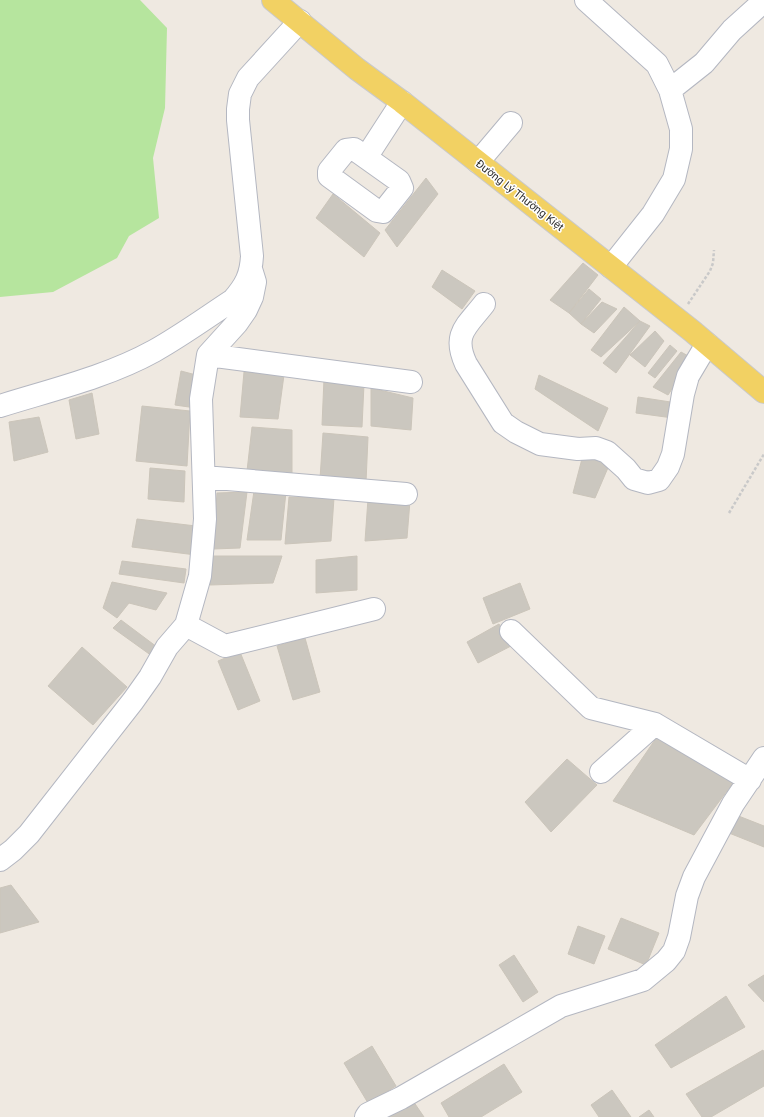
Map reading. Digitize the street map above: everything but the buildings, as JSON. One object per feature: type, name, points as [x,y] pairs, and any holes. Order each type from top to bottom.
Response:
[{"type":"main road","name":"Đường Lý Thường Kiệt","points":[[273,0],[357,69],[402,102],[677,319],[764,392]]},
{"type":"street","points":[[586,0],[657,64],[670,90],[681,129],[681,149],[674,179],[654,214],[611,267]]},
{"type":"street","points":[[670,90],[704,64],[732,30],[764,0]]},
{"type":"street","points":[[0,406],[106,373],[154,351],[233,300],[242,290],[251,269],[252,256],[238,120],[240,94],[248,78],[300,21]]},
{"type":"street","points":[[366,156],[402,102]]},
{"type":"street","points":[[478,162],[511,123]]},
{"type":"street","points":[[0,860],[13,850],[38,822],[133,702],[150,677],[167,647],[186,625],[200,576],[205,519],[201,399],[208,355],[237,324],[246,310],[252,297],[255,282],[251,269]]},
{"type":"street","points":[[484,304],[461,334],[460,344],[466,364],[503,423],[516,432],[540,444],[578,450],[596,448],[607,452],[626,469],[634,479],[648,483],[659,480],[668,467],[673,454],[683,394],[688,376],[707,344]]},
{"type":"street","points":[[208,355],[411,382]]},
{"type":"street","points":[[204,478],[406,494]]},
{"type":"street","points":[[186,625],[225,646],[374,609]]},
{"type":"street","points":[[511,631],[591,708],[655,724],[750,780]]},
{"type":"street","points":[[601,772],[655,724]]},
{"type":"street","points":[[366,1117],[368,1114],[401,1098],[561,1006],[643,980],[666,961],[674,951],[679,937],[687,896],[694,877],[733,804],[764,758]]},
{"type":"path","points":[[677,319],[694,298],[710,271],[713,263],[714,250]]},
{"type":"path","points":[[729,513],[764,454]]},
{"type":"green space","points":[[0,0],[140,0],[167,28],[165,108],[153,158],[159,218],[129,236],[117,258],[53,292],[0,297]]}]
